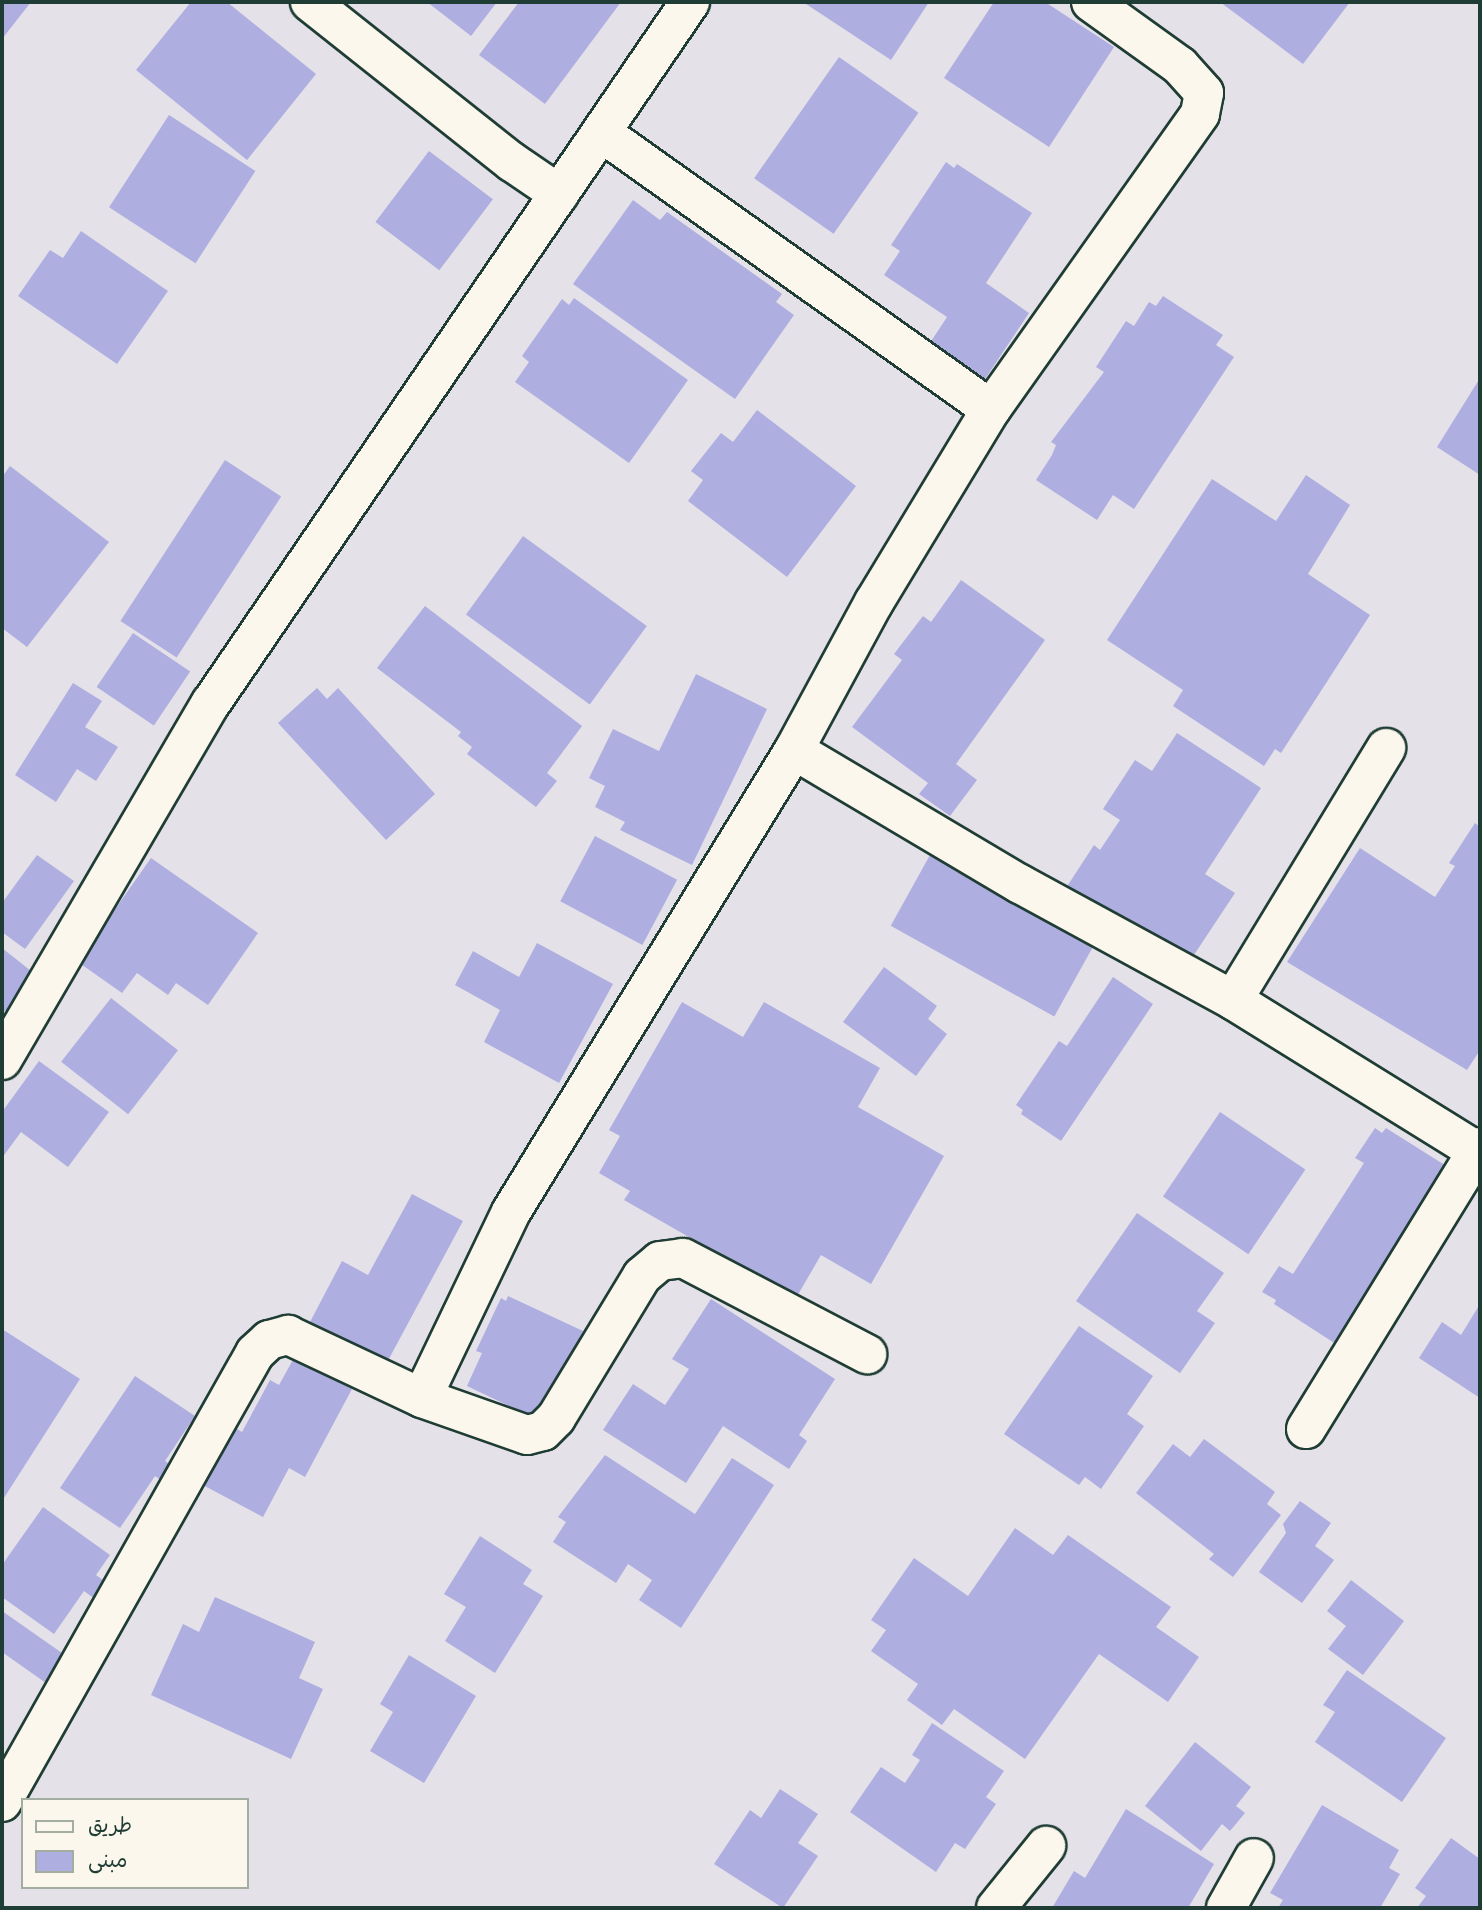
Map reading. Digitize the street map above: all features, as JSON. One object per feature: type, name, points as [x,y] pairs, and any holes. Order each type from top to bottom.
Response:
[{"type":"street","points":[[310,2],[512,162],[559,194]]},
{"type":"street","points":[[2,1060],[211,703],[690,2]]},
{"type":"street","points":[[422,1398],[511,1212],[794,750],[874,602],[991,409],[1199,114],[1204,93],[1180,66],[1091,2]]},
{"type":"street","points":[[602,133],[991,409]]},
{"type":"street","points":[[1233,1000],[1386,748]]},
{"type":"street","points":[[794,750],[1020,884],[1233,1000],[1479,1149],[1307,1429]]},
{"type":"street","points":[[2,1802],[255,1353],[268,1340],[288,1335],[422,1398],[527,1436],[543,1431],[556,1418],[642,1276],[660,1261],[683,1258],[867,1354]]},
{"type":"street","points":[[996,1908],[1046,1846]]},
{"type":"street","points":[[1226,1908],[1254,1858]]},
{"type":"building","points":[[2,2],[31,2],[2,39]]},
{"type":"building","points":[[191,2],[227,2],[316,74],[247,160],[136,70]]},
{"type":"building","points":[[427,2],[497,2],[471,36]]},
{"type":"building","points":[[519,2],[621,2],[545,104],[479,55]]},
{"type":"building","points":[[803,2],[929,2],[891,60]]},
{"type":"building","points":[[994,2],[1045,2],[1114,47],[1049,147],[944,78]]},
{"type":"building","points":[[1220,2],[1350,2],[1303,64]]},
{"type":"building","points":[[839,57],[918,113],[834,234],[754,178]]},
{"type":"building","points":[[169,115],[255,171],[195,263],[109,207]]},
{"type":"building","points":[[429,151],[493,199],[439,270],[375,222]]},
{"type":"building","points":[[946,162],[954,168],[957,164],[1032,213],[986,283],[1029,313],[983,382],[928,346],[947,317],[884,275],[900,251],[891,245]]},
{"type":"building","points":[[633,200],[660,220],[667,212],[782,294],[776,302],[794,315],[735,399],[573,284]]},
{"type":"building","points":[[81,231],[168,291],[117,364],[18,296],[50,250],[63,258]]},
{"type":"building","points":[[1163,296],[1223,335],[1216,345],[1234,357],[1134,509],[1113,495],[1097,520],[1036,480],[1056,445],[1051,442],[1104,372],[1096,367],[1126,321],[1134,326],[1149,302],[1156,306]]},
{"type":"building","points":[[574,298],[688,380],[629,463],[515,382],[529,362],[522,356],[562,299],[569,305]]},
{"type":"building","points":[[1480,378],[1480,475],[1437,447]]},
{"type":"building","points":[[757,410],[856,486],[787,577],[688,501],[703,480],[691,471],[721,433],[733,442]]},
{"type":"building","points":[[225,460],[281,496],[177,658],[120,621]]},
{"type":"building","points":[[10,466],[109,542],[27,647],[2,628],[2,477]]},
{"type":"building","points":[[1306,475],[1350,505],[1308,574],[1370,615],[1281,753],[1275,749],[1264,766],[1173,706],[1183,690],[1107,640],[1212,479],[1276,521]]},
{"type":"building","points":[[523,536],[647,626],[590,704],[466,614]]},
{"type":"building","points":[[961,580],[1045,640],[956,764],[977,780],[950,816],[919,794],[928,783],[852,727],[902,660],[894,654],[923,616],[931,622]]},
{"type":"building","points":[[425,606],[582,726],[547,773],[557,781],[536,807],[467,754],[472,747],[458,736],[461,732],[377,668]]},
{"type":"building","points":[[133,633],[190,672],[154,725],[97,687]]},
{"type":"building","points":[[696,674],[767,709],[692,865],[620,830],[625,822],[595,807],[605,786],[589,778],[613,729],[659,751]]},
{"type":"building","points":[[73,683],[102,701],[85,727],[118,747],[96,781],[77,769],[56,802],[15,775]]},
{"type":"building","points":[[317,688],[327,699],[338,688],[435,794],[386,840],[278,723]]},
{"type":"building","points":[[1177,733],[1261,788],[1205,874],[1235,893],[1186,967],[1066,888],[1094,845],[1100,850],[1120,820],[1103,809],[1135,760],[1152,771]]},
{"type":"building","points":[[1475,823],[1480,827],[1480,1050],[1467,1070],[1287,962],[1360,848],[1435,897],[1455,866],[1449,863]]},
{"type":"building","points":[[595,836],[677,880],[642,945],[560,901]]},
{"type":"building","points":[[37,855],[74,881],[25,949],[2,932],[2,903]]},
{"type":"building","points":[[930,855],[1094,946],[1054,1017],[891,926]]},
{"type":"building","points":[[151,858],[258,933],[208,1005],[176,983],[168,995],[137,973],[122,993],[78,962]]},
{"type":"building","points":[[537,943],[613,984],[559,1083],[484,1042],[500,1010],[455,985],[473,951],[519,977]]},
{"type":"building","points":[[2,948],[45,982],[2,1013]]},
{"type":"building","points":[[884,967],[937,1006],[928,1019],[947,1034],[916,1076],[843,1022]]},
{"type":"building","points":[[1113,977],[1153,1004],[1061,1141],[1021,1114],[1023,1110],[1016,1105],[1059,1041],[1067,1046]]},
{"type":"building","points":[[111,998],[178,1050],[128,1114],[61,1062]]},
{"type":"building","points":[[682,1002],[743,1037],[764,1002],[880,1068],[858,1107],[944,1156],[871,1284],[821,1255],[796,1298],[624,1200],[630,1191],[599,1173],[620,1136],[609,1130]]},
{"type":"building","points":[[39,1061],[109,1112],[68,1167],[21,1132],[2,1158],[2,1112]]},
{"type":"building","points":[[1220,1112],[1305,1170],[1248,1254],[1163,1197]]},
{"type":"building","points":[[1375,1128],[1382,1133],[1386,1128],[1451,1169],[1339,1346],[1274,1304],[1276,1300],[1262,1292],[1279,1266],[1293,1274],[1364,1163],[1355,1158]]},
{"type":"building","points":[[412,1194],[463,1221],[384,1368],[310,1322],[342,1261],[368,1275]]},
{"type":"building","points":[[1137,1213],[1224,1273],[1197,1311],[1215,1323],[1180,1373],[1076,1301]]},
{"type":"building","points":[[508,1296],[583,1331],[540,1421],[467,1386],[482,1353],[476,1351],[501,1298],[506,1301]]},
{"type":"building","points":[[711,1299],[835,1379],[799,1435],[807,1441],[789,1469],[723,1426],[686,1483],[603,1430],[633,1384],[665,1405],[689,1369],[672,1359]]},
{"type":"building","points":[[1480,1304],[1480,1398],[1419,1358],[1442,1322],[1461,1335]]},
{"type":"building","points":[[1079,1326],[1153,1376],[1127,1414],[1144,1426],[1101,1489],[1085,1477],[1079,1485],[1004,1434]]},
{"type":"building","points":[[2,1329],[80,1379],[2,1501]]},
{"type":"building","points":[[294,1358],[352,1389],[305,1477],[289,1468],[263,1517],[201,1484],[232,1426],[242,1432],[270,1380],[279,1385]]},
{"type":"building","points":[[135,1376],[195,1416],[165,1461],[181,1472],[171,1487],[155,1476],[120,1528],[60,1488]]},
{"type":"building","points":[[1204,1439],[1275,1492],[1267,1504],[1281,1515],[1233,1577],[1209,1559],[1214,1554],[1136,1493],[1173,1444],[1190,1457]]},
{"type":"building","points":[[605,1455],[695,1514],[732,1458],[774,1485],[681,1628],[639,1600],[652,1580],[628,1564],[616,1583],[553,1542],[566,1522],[558,1517]]},
{"type":"building","points":[[1300,1501],[1331,1523],[1315,1546],[1334,1560],[1302,1603],[1259,1572],[1286,1533],[1283,1524]]},
{"type":"building","points":[[43,1507],[110,1555],[96,1575],[115,1589],[103,1605],[84,1591],[54,1634],[2,1597],[2,1565]]},
{"type":"building","points":[[1015,1528],[1053,1555],[1068,1535],[1171,1607],[1156,1627],[1199,1657],[1168,1702],[1099,1654],[1025,1759],[954,1709],[942,1725],[907,1700],[918,1684],[871,1651],[886,1630],[871,1620],[914,1558],[968,1596]]},
{"type":"building","points":[[480,1536],[532,1570],[523,1584],[543,1596],[495,1673],[445,1641],[466,1607],[444,1594]]},
{"type":"building","points":[[1351,1580],[1404,1621],[1363,1675],[1328,1649],[1346,1626],[1327,1611]]},
{"type":"building","points":[[215,1597],[315,1642],[299,1678],[323,1689],[291,1759],[151,1695],[183,1624],[199,1632]]},
{"type":"building","points":[[2,1611],[72,1660],[53,1688],[2,1652]]},
{"type":"building","points":[[409,1655],[476,1696],[424,1783],[370,1751],[393,1712],[380,1704]]},
{"type":"building","points":[[1347,1670],[1446,1738],[1402,1802],[1315,1742],[1335,1712],[1323,1705]]},
{"type":"building","points":[[932,1723],[1004,1771],[986,1797],[996,1804],[965,1849],[955,1843],[936,1872],[850,1812],[881,1767],[905,1783],[920,1760],[912,1755]]},
{"type":"building","points":[[1195,1742],[1251,1787],[1236,1806],[1245,1813],[1230,1831],[1222,1824],[1201,1851],[1145,1806]]},
{"type":"building","points":[[780,1789],[818,1814],[798,1843],[818,1856],[783,1908],[714,1864],[750,1810],[761,1818]]},
{"type":"building","points":[[1322,1805],[1399,1850],[1389,1868],[1400,1874],[1380,1908],[1278,1908],[1283,1900],[1270,1893]]},
{"type":"building","points":[[1126,1809],[1214,1864],[1188,1908],[1052,1908],[1074,1871],[1085,1878]]},
{"type":"building","points":[[1451,1838],[1480,1859],[1480,1908],[1417,1908],[1426,1896],[1415,1888]]}]
